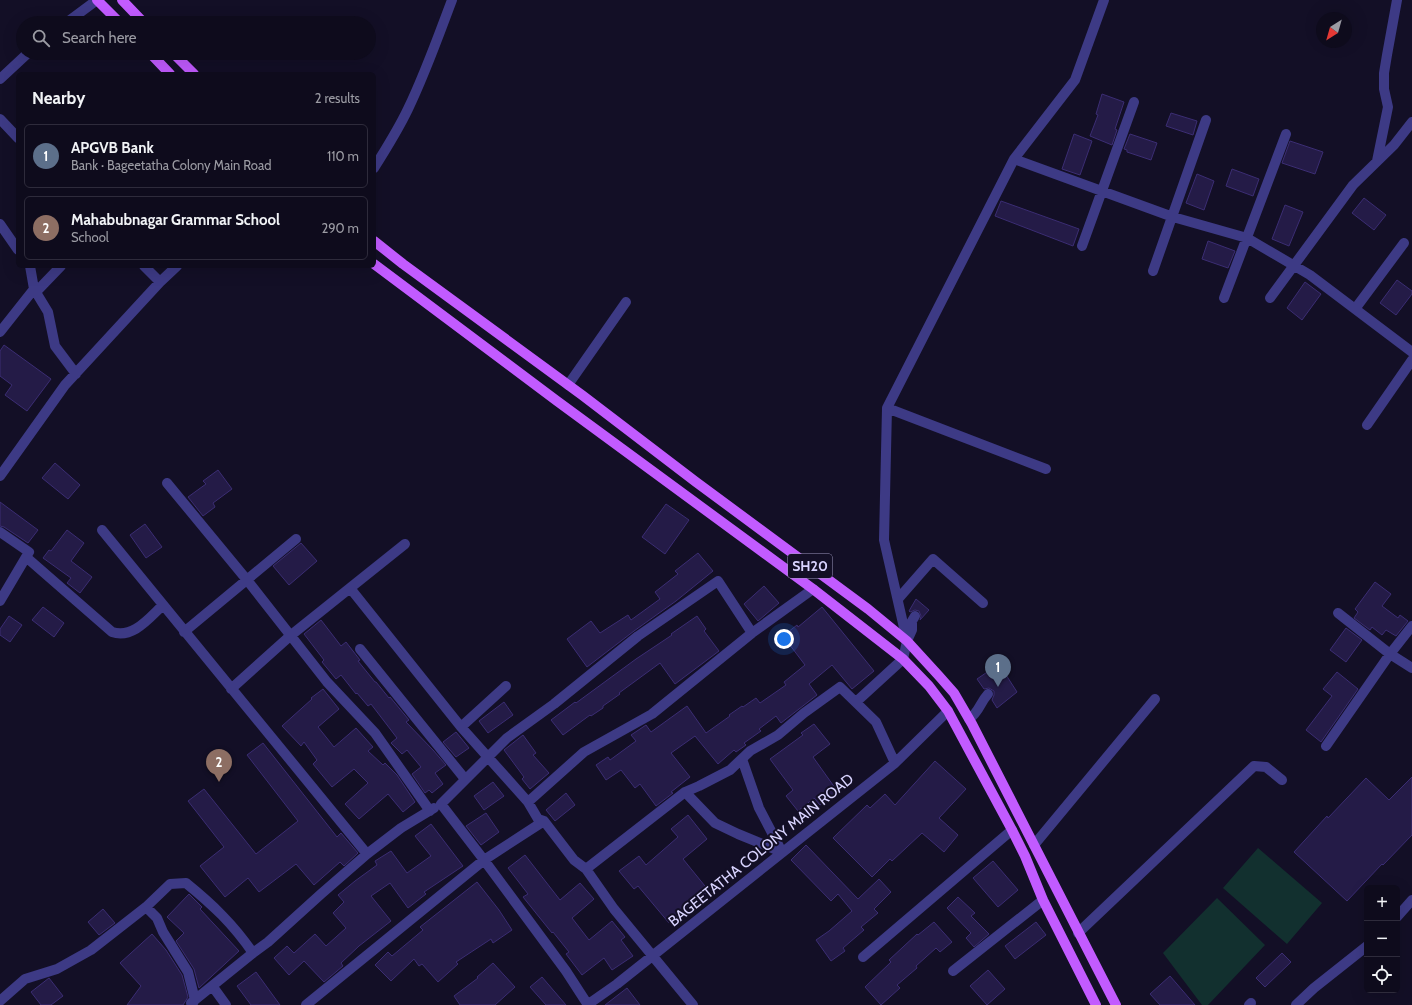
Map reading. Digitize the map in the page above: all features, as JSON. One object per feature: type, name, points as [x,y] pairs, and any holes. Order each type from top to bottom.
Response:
[{"type":"main road","points":[[97,0],[113,16]]},
{"type":"main road","points":[[122,0],[137,16]]},
{"type":"main road","points":[[157,60],[168,72]]},
{"type":"main road","points":[[180,60],[192,72]]},
{"type":"main road","name":"SH20","points":[[376,243],[409,269],[568,385],[868,609],[907,641],[954,693],[969,719],[1116,1005]]},
{"type":"main road","name":"SH20","points":[[376,265],[813,589],[903,659],[929,686],[948,711],[1012,830],[1044,900],[1096,1005]]},
{"type":"street","points":[[75,16],[97,0]]},
{"type":"street","points":[[376,165],[395,135],[424,75],[452,0]]},
{"type":"street","points":[[907,641],[884,540],[887,408],[1014,159],[1075,80],[1104,0]]},
{"type":"street","points":[[1377,162],[1388,107],[1384,89],[1384,73],[1397,0]]},
{"type":"street","points":[[0,79],[20,60]]},
{"type":"street","points":[[1082,246],[1134,102]]},
{"type":"street","points":[[0,119],[16,136]]},
{"type":"street","points":[[1153,271],[1206,120]]},
{"type":"street","points":[[1270,298],[1353,185],[1394,145],[1412,122]]},
{"type":"street","points":[[1224,298],[1286,134]]},
{"type":"street","points":[[1014,159],[1173,217],[1247,238],[1310,275],[1412,352]]},
{"type":"street","points":[[0,224],[16,247]]},
{"type":"street","points":[[1354,309],[1404,243]]},
{"type":"street","points":[[30,268],[35,290],[48,312],[55,346],[76,374]]},
{"type":"street","points":[[0,331],[35,290],[59,268]]},
{"type":"street","points":[[146,268],[160,282]]},
{"type":"street","points":[[0,476],[66,385],[160,282],[176,268]]},
{"type":"street","points":[[568,385],[626,302]]},
{"type":"street","points":[[1367,425],[1412,360]]},
{"type":"street","points":[[887,408],[1046,469]]},
{"type":"street","points":[[167,483],[247,580],[327,682],[375,733],[430,811]]},
{"type":"street","points":[[102,530],[367,854]]},
{"type":"street","points":[[0,532],[29,552],[0,601]]},
{"type":"street","points":[[184,632],[296,539]]},
{"type":"street","points":[[231,689],[290,636],[405,544]]},
{"type":"street","points":[[26,557],[112,632],[118,634],[137,629],[163,605]]},
{"type":"street","points":[[898,599],[933,559],[983,603]]},
{"type":"street","points":[[146,907],[157,918],[163,932],[188,972],[192,1003],[268,942],[320,894],[367,854],[401,828],[441,804],[507,738],[554,704],[638,636],[718,581],[752,633]]},
{"type":"street","points":[[350,588],[461,727],[528,802],[538,819],[544,821],[574,860],[586,869],[614,909],[693,1005]]},
{"type":"street","points":[[528,802],[584,752],[652,714],[752,633],[813,589]]},
{"type":"street","points":[[1338,613],[1390,654],[1412,668]]},
{"type":"street","points":[[856,702],[903,659],[907,641],[912,630],[912,621],[915,616]]},
{"type":"street","points":[[1326,746],[1390,654],[1412,626]]},
{"type":"street","points":[[360,649],[465,779]]},
{"type":"street","points":[[461,727],[506,686]]},
{"type":"street","points":[[586,869],[685,792],[730,770],[750,752],[778,735],[804,713],[840,687],[876,722],[895,763]]},
{"type":"street","points":[[969,719],[976,713],[988,694]]},
{"type":"street","points":[[1034,845],[1156,699]]},
{"type":"street","name":"BAGEETATHA COLONY MAIN ROAD","points":[[588,1005],[617,984],[895,763],[948,711]]},
{"type":"street","points":[[742,759],[759,808],[782,852]]},
{"type":"street","points":[[1078,933],[1254,766],[1266,767],[1282,780]]},
{"type":"street","points":[[685,792],[715,823],[782,852]]},
{"type":"street","points":[[441,804],[566,971],[588,1005]]},
{"type":"street","points":[[306,1005],[484,860],[544,821]]},
{"type":"street","points":[[862,957],[1012,830]]},
{"type":"street","points":[[0,1001],[25,980],[57,969],[91,950],[146,907],[170,884],[186,883],[210,902],[239,933],[253,953]]},
{"type":"street","points":[[954,971],[1044,900]]},
{"type":"street","points":[[1400,914],[1412,900]]},
{"type":"street","points":[[1296,1005],[1314,988],[1364,948]]},
{"type":"street","points":[[213,987],[226,1005]]},
{"type":"green space","points":[[1258,848],[1322,903],[1287,944],[1223,888]]},
{"type":"green space","points":[[1217,898],[1265,945],[1208,1005],[1202,1005],[1163,953]]},
{"type":"building","points":[[1102,94],[1124,102],[1115,129],[1117,130],[1112,145],[1090,136],[1098,115],[1096,114]]},
{"type":"building","points":[[1171,113],[1197,121],[1193,135],[1166,126]]},
{"type":"building","points":[[1074,134],[1092,141],[1080,175],[1062,169]]},
{"type":"building","points":[[1130,134],[1157,143],[1151,160],[1127,152],[1127,150],[1124,149]]},
{"type":"building","points":[[1290,141],[1323,152],[1315,174],[1282,163]]},
{"type":"building","points":[[1232,169],[1259,179],[1253,196],[1226,186]]},
{"type":"building","points":[[1197,174],[1214,181],[1204,210],[1186,203]]},
{"type":"building","points":[[1364,198],[1386,215],[1374,230],[1352,213]]},
{"type":"building","points":[[1001,201],[1079,229],[1073,246],[995,216]]},
{"type":"building","points":[[1285,205],[1303,212],[1289,246],[1272,239]]},
{"type":"building","points":[[1208,241],[1235,251],[1228,268],[1202,259]]},
{"type":"building","points":[[1397,280],[1412,291],[1412,294],[1396,315],[1380,303]]},
{"type":"building","points":[[1305,282],[1321,294],[1302,320],[1287,308]]},
{"type":"building","points":[[4,345],[51,379],[27,411],[5,395],[12,385],[0,376],[0,351]]},
{"type":"building","points":[[55,463],[80,485],[68,499],[42,478]]},
{"type":"building","points":[[218,470],[232,489],[213,503],[215,507],[203,516],[188,497],[206,484],[203,481]]},
{"type":"building","points":[[0,502],[38,530],[28,543],[4,527],[0,526]]},
{"type":"building","points":[[666,504],[689,520],[665,554],[642,537]]},
{"type":"building","points":[[145,524],[162,547],[146,558],[130,535]]},
{"type":"building","points":[[67,530],[84,543],[71,561],[92,577],[80,593],[67,583],[71,578],[43,558],[49,550],[51,551]]},
{"type":"building","points":[[301,543],[317,561],[289,585],[273,566]]},
{"type":"building","points":[[698,553],[713,571],[676,601],[587,667],[567,639],[591,621],[600,633],[628,615],[631,620],[660,599],[655,592],[678,574],[675,571]]},
{"type":"building","points":[[1375,582],[1391,594],[1382,606],[1398,618],[1400,615],[1408,621],[1396,636],[1386,630],[1382,635],[1372,627],[1370,630],[1354,618],[1358,612],[1355,609]]},
{"type":"building","points":[[764,586],[779,603],[758,621],[744,604]]},
{"type":"building","points":[[916,599],[929,610],[920,620],[921,616],[919,611],[909,611]]},
{"type":"building","points":[[43,607],[64,623],[54,637],[32,620]]},
{"type":"building","points":[[822,607],[874,671],[852,689],[832,665],[809,684],[817,695],[781,723],[776,716],[759,729],[761,731],[744,743],[746,745],[736,752],[734,750],[718,764],[695,736],[671,753],[690,777],[656,806],[640,784],[635,788],[621,770],[606,780],[596,765],[608,757],[610,760],[636,741],[631,735],[646,725],[651,732],[687,706],[706,733],[742,706],[743,707],[756,698],[760,703],[786,685],[784,682],[805,665],[783,636],[797,625],[798,627]]},
{"type":"building","points":[[9,616],[22,625],[10,642],[0,635],[0,629]]},
{"type":"building","points":[[697,616],[706,629],[704,631],[719,651],[675,684],[660,663],[619,693],[620,694],[603,706],[603,708],[591,716],[590,715],[563,735],[551,720],[672,635],[671,634]]},
{"type":"building","points":[[321,620],[341,646],[346,642],[360,660],[358,661],[409,720],[406,722],[446,765],[435,773],[443,784],[432,793],[429,790],[425,793],[412,774],[421,767],[407,750],[402,754],[391,743],[397,738],[371,704],[368,706],[341,675],[336,679],[322,662],[324,660],[304,634]]},
{"type":"building","points":[[1346,628],[1362,640],[1346,662],[1330,650]]},
{"type":"building","points":[[999,664],[1017,692],[997,708],[992,700],[994,691],[989,688],[984,689],[977,679]]},
{"type":"building","points":[[1337,672],[1358,689],[1321,742],[1306,730],[1332,696],[1323,689]]},
{"type":"building","points":[[323,689],[339,709],[318,727],[334,747],[356,728],[373,747],[368,751],[383,765],[385,763],[397,775],[415,802],[403,812],[388,794],[359,819],[345,804],[368,783],[354,769],[332,787],[313,764],[317,760],[304,742],[301,746],[282,726],[312,699],[311,698]]},
{"type":"building","points":[[504,702],[513,715],[488,733],[479,721]]},
{"type":"building","points":[[814,724],[830,744],[813,757],[838,792],[820,805],[814,798],[798,811],[786,796],[793,790],[770,759],[803,735],[801,733]]},
{"type":"building","points":[[456,732],[469,748],[456,757],[443,742]]},
{"type":"building","points":[[523,735],[536,753],[533,755],[549,773],[530,789],[522,779],[524,777],[504,750]]},
{"type":"building","points":[[263,743],[337,837],[341,833],[358,853],[344,866],[340,862],[314,885],[296,864],[259,892],[248,878],[225,897],[200,866],[224,847],[188,801],[204,789],[256,854],[298,821],[247,755]]},
{"type":"building","points":[[935,761],[966,789],[939,818],[958,835],[944,852],[922,833],[892,861],[890,859],[872,877],[833,838],[867,805],[870,808],[885,794],[895,805]]},
{"type":"building","points":[[1412,777],[1412,835],[1347,901],[1294,852],[1327,816],[1328,818],[1366,778],[1389,800]]},
{"type":"building","points":[[493,782],[504,796],[484,810],[474,796]]},
{"type":"building","points":[[566,793],[575,805],[555,821],[546,810]]},
{"type":"building","points":[[486,813],[499,832],[481,845],[466,826]]},
{"type":"building","points":[[688,815],[707,839],[683,859],[709,891],[669,923],[638,886],[634,889],[619,871],[639,856],[646,865],[678,837],[671,829]]},
{"type":"building","points":[[431,824],[463,866],[424,892],[426,894],[408,908],[390,883],[371,896],[391,921],[359,946],[341,963],[343,966],[324,982],[304,961],[289,975],[274,958],[287,946],[294,953],[315,934],[326,946],[346,928],[333,913],[344,902],[338,895],[377,865],[375,861],[391,851],[407,873],[431,856],[415,836]]},
{"type":"building","points":[[806,845],[858,899],[879,879],[891,892],[874,909],[878,913],[861,927],[864,930],[843,948],[845,951],[831,961],[816,940],[852,911],[838,894],[831,901],[791,860]]},
{"type":"building","points":[[525,855],[560,900],[580,883],[594,899],[572,918],[589,940],[612,921],[625,937],[621,940],[633,956],[612,970],[604,958],[582,975],[566,954],[569,952],[523,897],[528,894],[508,868]]},
{"type":"building","points":[[993,861],[1018,890],[998,907],[973,878]]},
{"type":"building","points":[[477,882],[499,910],[512,930],[493,943],[491,939],[456,962],[458,964],[438,982],[422,964],[419,966],[414,959],[391,981],[375,965],[388,952],[392,956],[423,930],[420,927]]},
{"type":"building","points":[[189,894],[202,907],[200,909],[239,951],[199,988],[194,969],[176,941],[184,933],[167,917]]},
{"type":"building","points":[[958,897],[975,913],[971,916],[989,934],[974,947],[966,938],[971,933],[947,908]]},
{"type":"building","points":[[103,909],[115,923],[99,935],[88,922]]},
{"type":"building","points":[[934,922],[952,942],[940,952],[936,948],[916,966],[917,968],[897,985],[900,988],[881,1005],[865,987],[891,962],[889,960],[917,934],[918,935]]},
{"type":"building","points":[[1036,922],[1046,935],[1015,959],[1005,946]]},
{"type":"building","points":[[152,934],[166,950],[182,975],[188,997],[183,1005],[127,1005],[141,986],[120,963]]},
{"type":"building","points":[[1282,953],[1291,962],[1265,987],[1256,978]]},
{"type":"building","points":[[493,963],[515,987],[495,1005],[460,1005],[454,996],[478,978],[477,977]]},
{"type":"building","points":[[988,970],[1005,989],[987,1005],[970,986]]},
{"type":"building","points":[[256,972],[280,1005],[251,1005],[237,986]]},
{"type":"building","points":[[1170,976],[1195,1005],[1160,1005],[1150,994]]},
{"type":"building","points":[[542,977],[566,1005],[546,1005],[530,987]]},
{"type":"building","points":[[49,978],[63,996],[51,1005],[41,1005],[31,992]]},
{"type":"building","points":[[627,988],[640,1005],[605,1005]]},
{"type":"place","name":"APGVB Bank","points":[[998,687]]},
{"type":"place","name":"Mahabubnagar Grammar School","points":[[219,782]]}]
